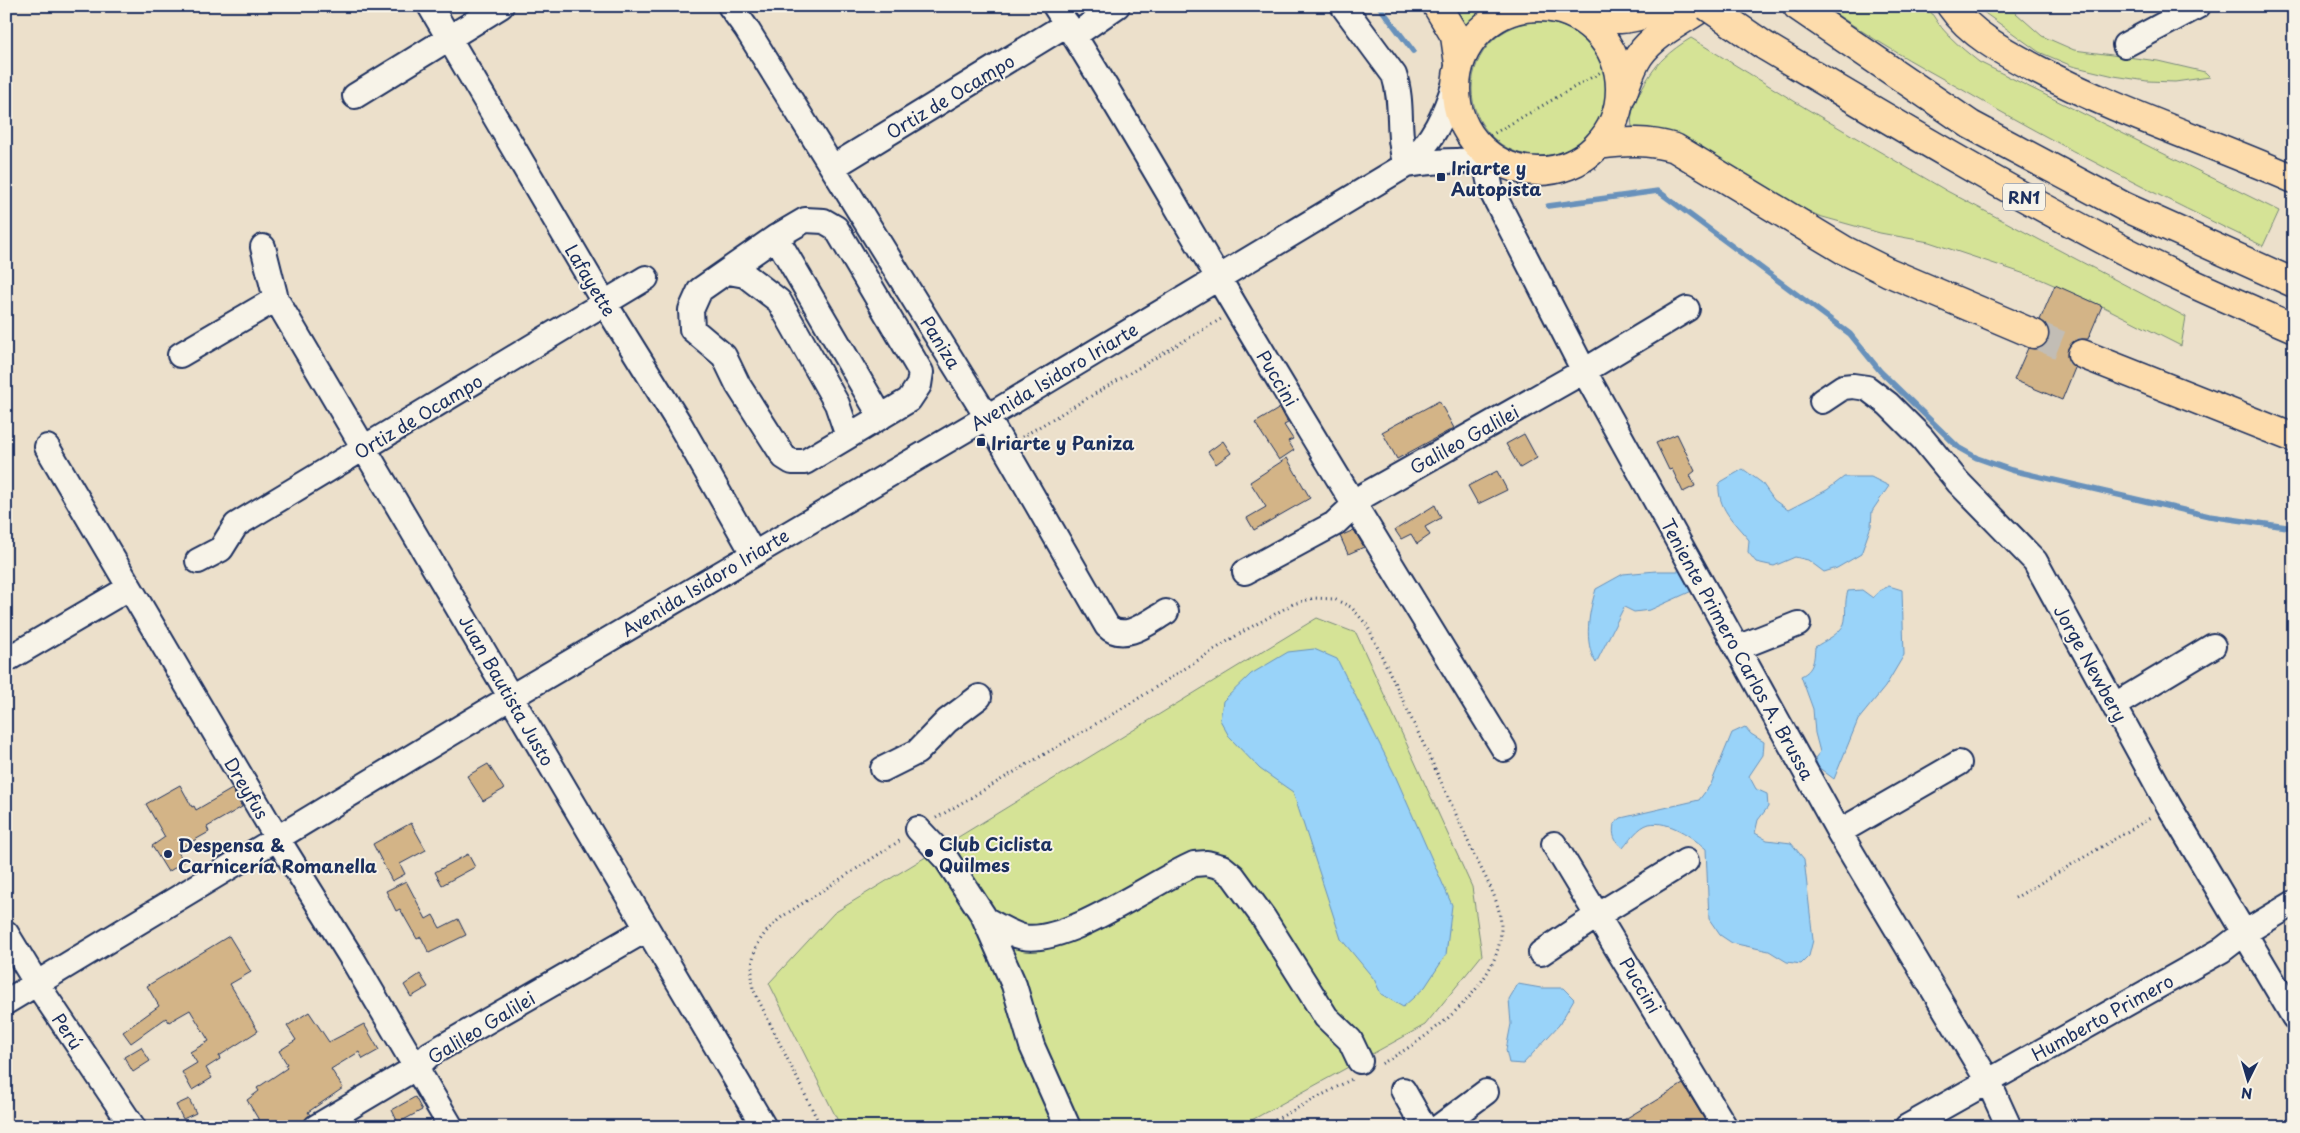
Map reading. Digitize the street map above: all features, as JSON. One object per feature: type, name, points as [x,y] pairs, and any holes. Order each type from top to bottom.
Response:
[{"type":"main road","points":[[1437,6],[1455,36],[1458,72],[1456,101],[1466,128],[1474,140],[1489,155],[1494,169],[1531,171],[1556,169],[1579,160],[1600,155],[1628,140],[1654,142],[1675,148],[1844,250],[1888,272],[2034,334]]},
{"type":"main road","points":[[1458,72],[1470,42],[1485,25],[1506,13],[1529,6],[1552,7],[1575,15],[1610,20],[1644,14],[1658,6]]},
{"type":"main road","points":[[1600,155],[1632,67],[1640,54],[1653,41],[1706,6]]},
{"type":"main road","name":"RN1","points":[[1706,6],[1765,46],[1958,161],[2103,240],[2222,297],[2294,328]]},
{"type":"main road","name":"RN1","points":[[1797,6],[1971,125],[2125,207],[2294,283]]},
{"type":"main road","points":[[1951,6],[1957,15],[1984,38],[2017,59],[2061,82],[2114,106],[2294,179]]},
{"type":"main road","points":[[1575,15],[1597,30],[1612,52],[1620,77],[1620,104]]},
{"type":"main road","points":[[2082,354],[2294,438]]},
{"type":"street","name":"Lafayette","points":[[430,6],[605,304],[679,423],[753,553]]},
{"type":"street","points":[[356,96],[501,6]]},
{"type":"street","name":"Paniza","points":[[730,6],[833,167],[987,417],[1106,626],[1112,631],[1120,633],[1129,632],[1166,612]]},
{"type":"street","name":"Ortiz de Ocampo","points":[[833,167],[1065,22],[1117,6]]},
{"type":"street","points":[[1343,6],[1394,75],[1397,85],[1400,147],[1406,165]]},
{"type":"street","points":[[2125,45],[2198,6]]},
{"type":"street","name":"Puccini","points":[[1065,22],[1355,506],[1504,749]]},
{"type":"street","name":"Avenida Isidoro Iriarte","points":[[6,1002],[511,697],[987,417],[1406,165],[1431,140],[1447,109],[1458,72]]},
{"type":"street","name":"Avenida Isidoro Iriarte","points":[[1406,165],[1441,160],[1473,159],[1494,169]]},
{"type":"street","name":"Teniente Primero Carlos A. Brussa","points":[[1494,169],[1491,190],[1584,371],[1839,832],[1988,1081],[2009,1127]]},
{"type":"street","points":[[805,220],[824,221],[836,228],[921,372],[919,385],[909,400],[881,417],[805,462],[792,462],[784,457],[738,384],[724,356],[692,329],[691,310],[700,290],[728,272],[776,237],[805,220]]},
{"type":"street","points":[[776,237],[881,417]]},
{"type":"street","name":"Juan Bautista Justo","points":[[263,247],[276,300],[764,1127]]},
{"type":"street","points":[[728,272],[745,274],[779,302],[836,404],[848,436]]},
{"type":"street","name":"Ortiz de Ocampo","points":[[198,560],[221,548],[236,525],[646,278]]},
{"type":"street","points":[[180,355],[276,300]]},
{"type":"street","name":"Galileo Galilei","points":[[1245,572],[1334,524],[1365,495],[1584,371],[1687,309]]},
{"type":"street","name":"Jorge Newbery","points":[[1822,401],[1843,387],[1867,388],[1888,404],[1922,438],[1958,482],[2035,561],[2169,806],[2294,1018]]},
{"type":"street","name":"Dreyfus","points":[[46,447],[277,838],[451,1127]]},
{"type":"street","points":[[6,660],[129,588]]},
{"type":"street","points":[[1737,648],[1798,624]]},
{"type":"street","points":[[2115,705],[2213,646]]},
{"type":"street","points":[[883,769],[917,752],[947,721],[979,697]]},
{"type":"street","points":[[1839,832],[1959,763]]},
{"type":"street","points":[[918,829],[947,860],[985,919],[1014,985],[1032,1046],[1068,1127]]},
{"type":"street","name":"Puccini","points":[[1554,844],[1725,1127]]},
{"type":"street","points":[[1541,953],[1598,915],[1686,861]]},
{"type":"street","points":[[985,919],[1023,937],[1052,936],[1102,913],[1194,864],[1222,867],[1233,876],[1263,917],[1326,1018],[1350,1040],[1364,1068]]},
{"type":"street","name":"Humberto Primero","points":[[1907,1127],[2222,950],[2244,933],[2294,903]]},
{"type":"street","name":"Galileo Galilei","points":[[316,1127],[417,1068],[430,1054],[647,930]]},
{"type":"street","name":"Perú","points":[[6,933],[37,984],[133,1127]]},
{"type":"street","points":[[1403,1090],[1424,1127]]},
{"type":"street","points":[[1439,1127],[1486,1092]]},
{"type":"path","points":[[1544,19],[1564,24],[1583,34],[1606,69],[1610,90],[1603,117],[1597,130],[1583,145],[1564,156],[1544,160],[1523,158],[1503,151],[1486,138],[1474,120],[1470,107],[1468,79],[1474,59],[1486,41],[1503,28],[1522,20],[1544,19]]},
{"type":"path","points":[[1486,138],[1606,69]]},
{"type":"path","points":[[1494,169],[1514,186],[1541,186],[1567,180],[1600,155]]},
{"type":"path","points":[[1021,437],[1237,309]]},
{"type":"path","points":[[821,1127],[754,989],[752,973],[753,955],[758,942],[767,929],[783,916],[918,829],[1128,704],[1251,627],[1293,604],[1314,598],[1334,598],[1351,607],[1367,625],[1498,906],[1501,929],[1498,948],[1490,967],[1460,1006],[1429,1034],[1364,1068],[1262,1127]]},
{"type":"path","points":[[2015,898],[2169,806]]},
{"type":"green space","points":[[1446,6],[1491,6],[1478,14],[1463,31]]},
{"type":"green space","points":[[1825,6],[1928,6],[1944,30],[1957,44],[1979,62],[2279,211],[2263,246],[2148,190],[2035,131],[1892,49]]},
{"type":"green space","points":[[1975,6],[2008,6],[2042,36],[2074,50],[2158,61],[2205,72],[2210,77],[2175,82],[2147,81],[2114,76],[2072,66],[2039,52]]},
{"type":"green space","points":[[1539,22],[1565,27],[1587,41],[1601,63],[1606,89],[1601,115],[1587,137],[1565,151],[1539,156],[1513,151],[1491,137],[1477,115],[1472,89],[1477,63],[1491,41],[1513,27]]},
{"type":"green space","points":[[1691,38],[1947,191],[2186,317],[2181,346],[2102,306],[2040,279],[1929,242],[1880,233],[1819,216],[1634,131],[1632,114],[1640,93],[1651,73],[1663,59]]},
{"type":"green space","points":[[1317,618],[1356,633],[1472,887],[1482,955],[1425,1025],[1239,1127],[841,1127],[769,983],[834,913]]},
{"type":"water","points":[[1743,469],[1762,483],[1774,500],[1788,510],[1827,490],[1844,477],[1871,477],[1889,486],[1872,511],[1871,526],[1861,554],[1837,568],[1824,572],[1808,560],[1795,557],[1774,566],[1756,562],[1748,552],[1749,540],[1732,521],[1724,507],[1719,492],[1719,483]]},
{"type":"water","points":[[1682,571],[1694,590],[1650,610],[1634,612],[1624,607],[1596,663],[1590,646],[1588,627],[1596,589],[1623,574]]},
{"type":"water","points":[[1889,586],[1902,590],[1904,655],[1885,687],[1858,720],[1834,779],[1818,767],[1815,758],[1820,752],[1815,733],[1813,709],[1801,676],[1811,668],[1815,647],[1835,635],[1842,628],[1848,591],[1862,590],[1873,598],[1879,591]]},
{"type":"water","points":[[1314,649],[1337,659],[1394,773],[1452,905],[1446,955],[1425,987],[1403,1007],[1381,994],[1374,979],[1341,939],[1293,792],[1260,769],[1230,738],[1220,720],[1223,701],[1251,674],[1288,652]]},
{"type":"water","points":[[1745,727],[1751,734],[1764,742],[1763,755],[1749,776],[1756,789],[1767,794],[1768,807],[1758,820],[1755,833],[1767,840],[1791,843],[1804,859],[1813,940],[1809,956],[1801,964],[1787,962],[1769,951],[1732,943],[1720,935],[1709,919],[1706,849],[1694,839],[1672,827],[1657,823],[1649,824],[1641,828],[1623,848],[1616,840],[1613,831],[1614,824],[1621,818],[1699,800],[1711,784],[1732,733]]},
{"type":"water","points":[[1518,984],[1541,988],[1563,988],[1574,999],[1559,1025],[1523,1064],[1509,1063],[1506,1050],[1511,1024],[1509,999]]},
{"type":"building","points":[[2055,285],[2102,306],[2088,339],[2079,339],[2068,348],[2067,357],[2075,368],[2062,400],[2014,380],[2028,348],[2036,349],[2043,347],[2048,341],[2049,332],[2046,324],[2040,320]]},
{"type":"building","points":[[1439,401],[1454,428],[1397,459],[1382,432]]},
{"type":"building","points":[[1280,408],[1288,423],[1284,425],[1293,439],[1288,441],[1294,450],[1279,460],[1255,423]]},
{"type":"building","points":[[1524,434],[1537,458],[1520,468],[1506,444]]},
{"type":"building","points":[[1677,434],[1695,471],[1690,475],[1695,486],[1683,492],[1672,469],[1669,470],[1656,443]]},
{"type":"building","points":[[1223,441],[1231,453],[1216,464],[1208,452]]},
{"type":"building","points":[[1287,458],[1310,498],[1254,530],[1247,518],[1266,507],[1250,482]]},
{"type":"building","points":[[1497,471],[1507,490],[1478,504],[1468,486]]},
{"type":"building","points":[[1435,505],[1441,518],[1425,527],[1430,535],[1417,544],[1411,534],[1401,539],[1395,530]]},
{"type":"building","points":[[1354,530],[1364,547],[1348,554],[1340,536]]},
{"type":"building","points":[[488,764],[504,789],[483,801],[467,776]]},
{"type":"building","points":[[180,785],[192,807],[194,806],[196,810],[232,789],[242,807],[207,827],[209,832],[177,850],[184,862],[168,872],[152,846],[165,837],[146,804]]},
{"type":"building","points":[[411,823],[426,850],[400,864],[405,874],[392,881],[373,844]]},
{"type":"building","points":[[468,854],[475,867],[442,885],[435,872]]},
{"type":"building","points":[[406,881],[426,919],[433,915],[440,928],[458,919],[466,935],[429,953],[421,937],[417,939],[400,909],[396,911],[386,891]]},
{"type":"building","points":[[229,936],[251,972],[230,984],[258,1031],[219,1056],[220,1059],[206,1068],[212,1078],[192,1090],[182,1072],[197,1063],[190,1052],[209,1041],[190,1010],[169,1022],[166,1018],[131,1043],[123,1032],[159,1006],[147,986]]},
{"type":"building","points":[[420,974],[428,987],[411,997],[404,985]]},
{"type":"building","points":[[309,1012],[329,1042],[364,1024],[379,1050],[363,1059],[359,1052],[331,1069],[343,1088],[308,1112],[310,1115],[298,1127],[263,1127],[247,1100],[259,1091],[257,1088],[287,1068],[285,1065],[287,1064],[279,1051],[296,1040],[287,1026]]},
{"type":"building","points":[[141,1047],[150,1061],[133,1072],[124,1057]]},
{"type":"building","points":[[1683,1084],[1709,1127],[1612,1127]]},
{"type":"building","points":[[415,1097],[422,1110],[398,1123],[392,1110]]},
{"type":"building","points":[[189,1099],[196,1113],[183,1119],[176,1105]]},
{"type":"waterway","points":[[1379,6],[1413,51]]},
{"type":"waterway","points":[[1548,206],[1658,191],[1850,334],[1880,371],[1959,448],[1977,458],[2011,470],[2209,516],[2294,528]]},
{"type":"tunnel","points":[[2034,334],[2082,354]]},
{"type":"place","name":"Iriarte y Autopista","points":[[1441,177]]},
{"type":"place","name":"Iriarte y Paniza","points":[[981,442]]},
{"type":"place","name":"Club Ciclista Quilmes","points":[[929,853]]},
{"type":"place","name":"Despensa & Carnicería Romanella","points":[[168,854]]}]
